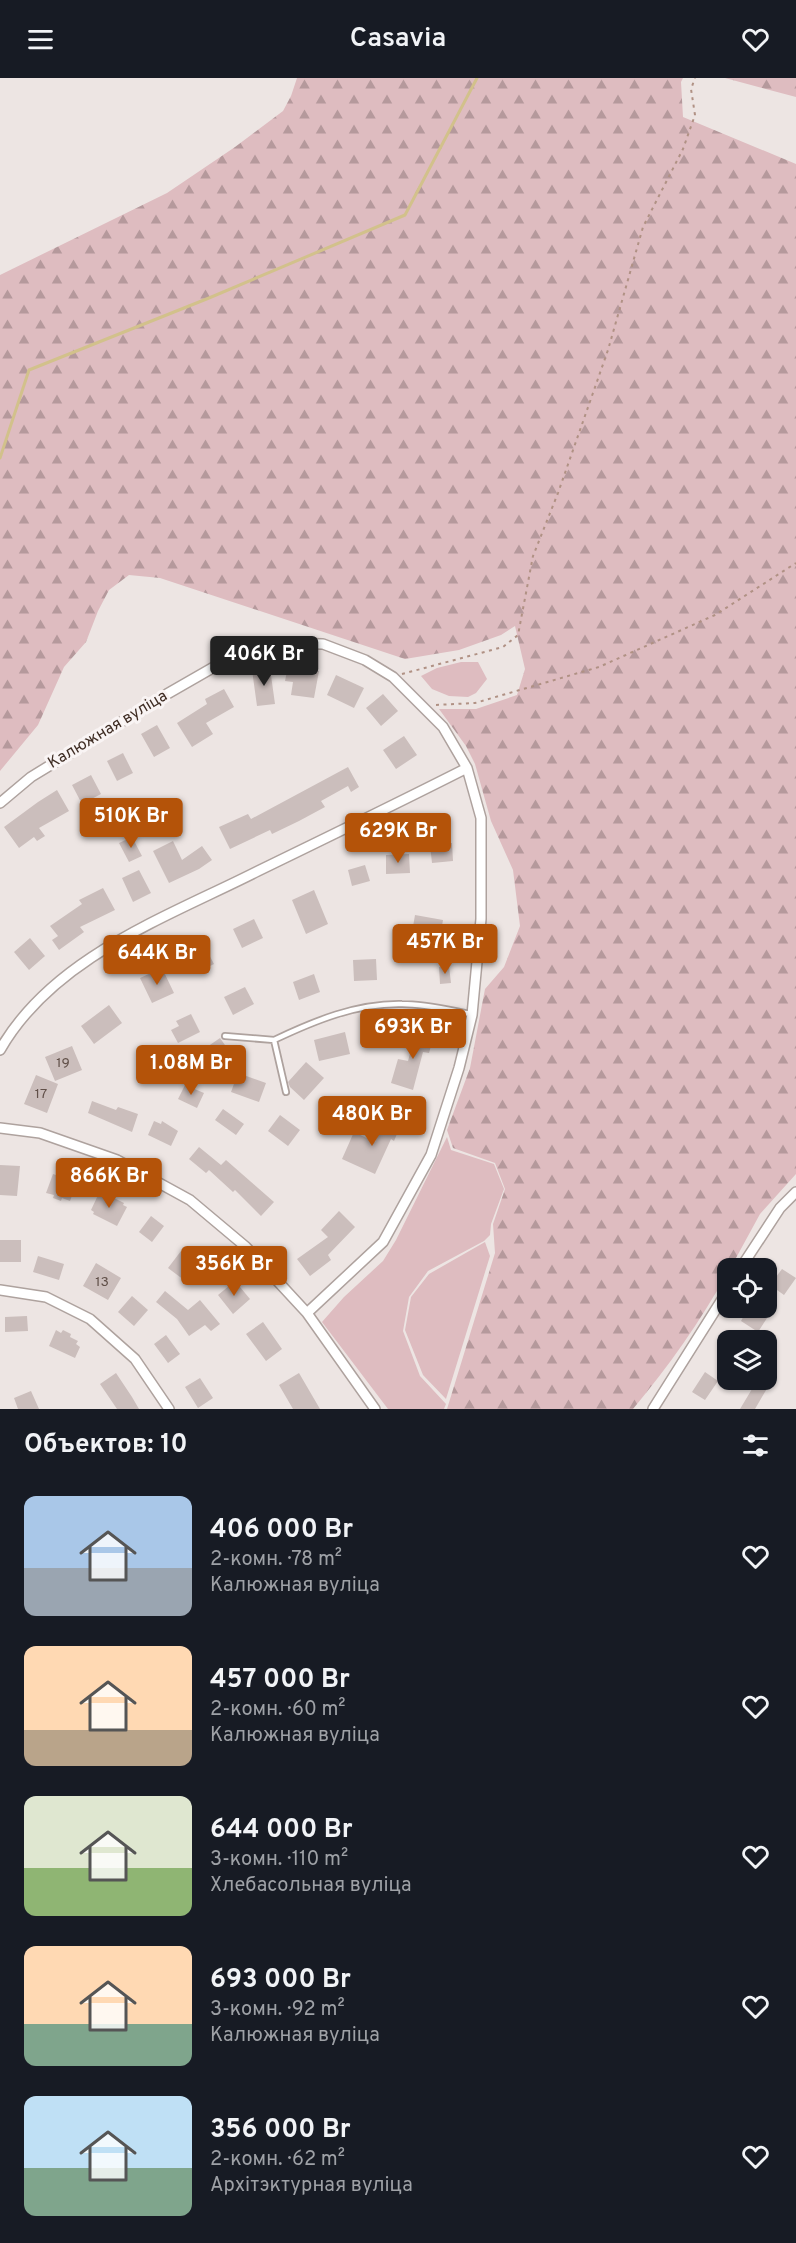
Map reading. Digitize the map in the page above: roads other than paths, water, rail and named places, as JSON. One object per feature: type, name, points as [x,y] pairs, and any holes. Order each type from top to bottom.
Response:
[{"type":"street","name":"Калюжная вуліца","points":[[0,803],[31,777],[167,694],[221,663],[275,643],[322,645],[365,660],[393,677],[443,727],[467,768],[481,819],[481,919],[472,1015],[459,1068],[431,1155],[410,1194],[383,1242],[307,1313]]},
{"type":"street","points":[[0,1050],[12,1029],[39,998],[74,969],[129,935],[467,768]]},
{"type":"street","points":[[0,1128],[40,1133],[117,1160],[190,1200],[246,1247],[307,1313],[375,1409]]},
{"type":"street","points":[[748,1258],[780,1208],[796,1192]]},
{"type":"street","points":[[0,1290],[46,1296],[90,1319],[135,1359],[169,1409]]},
{"type":"street","points":[[653,1409],[717,1307]]},
{"type":"lane","points":[[225,1036],[274,1040],[316,1020],[361,1008],[402,1004],[472,1015]]},
{"type":"lane","points":[[274,1040],[286,1092]]},
{"type":"waterway","points":[[0,458],[29,370],[209,298],[405,215],[477,78]]}]
